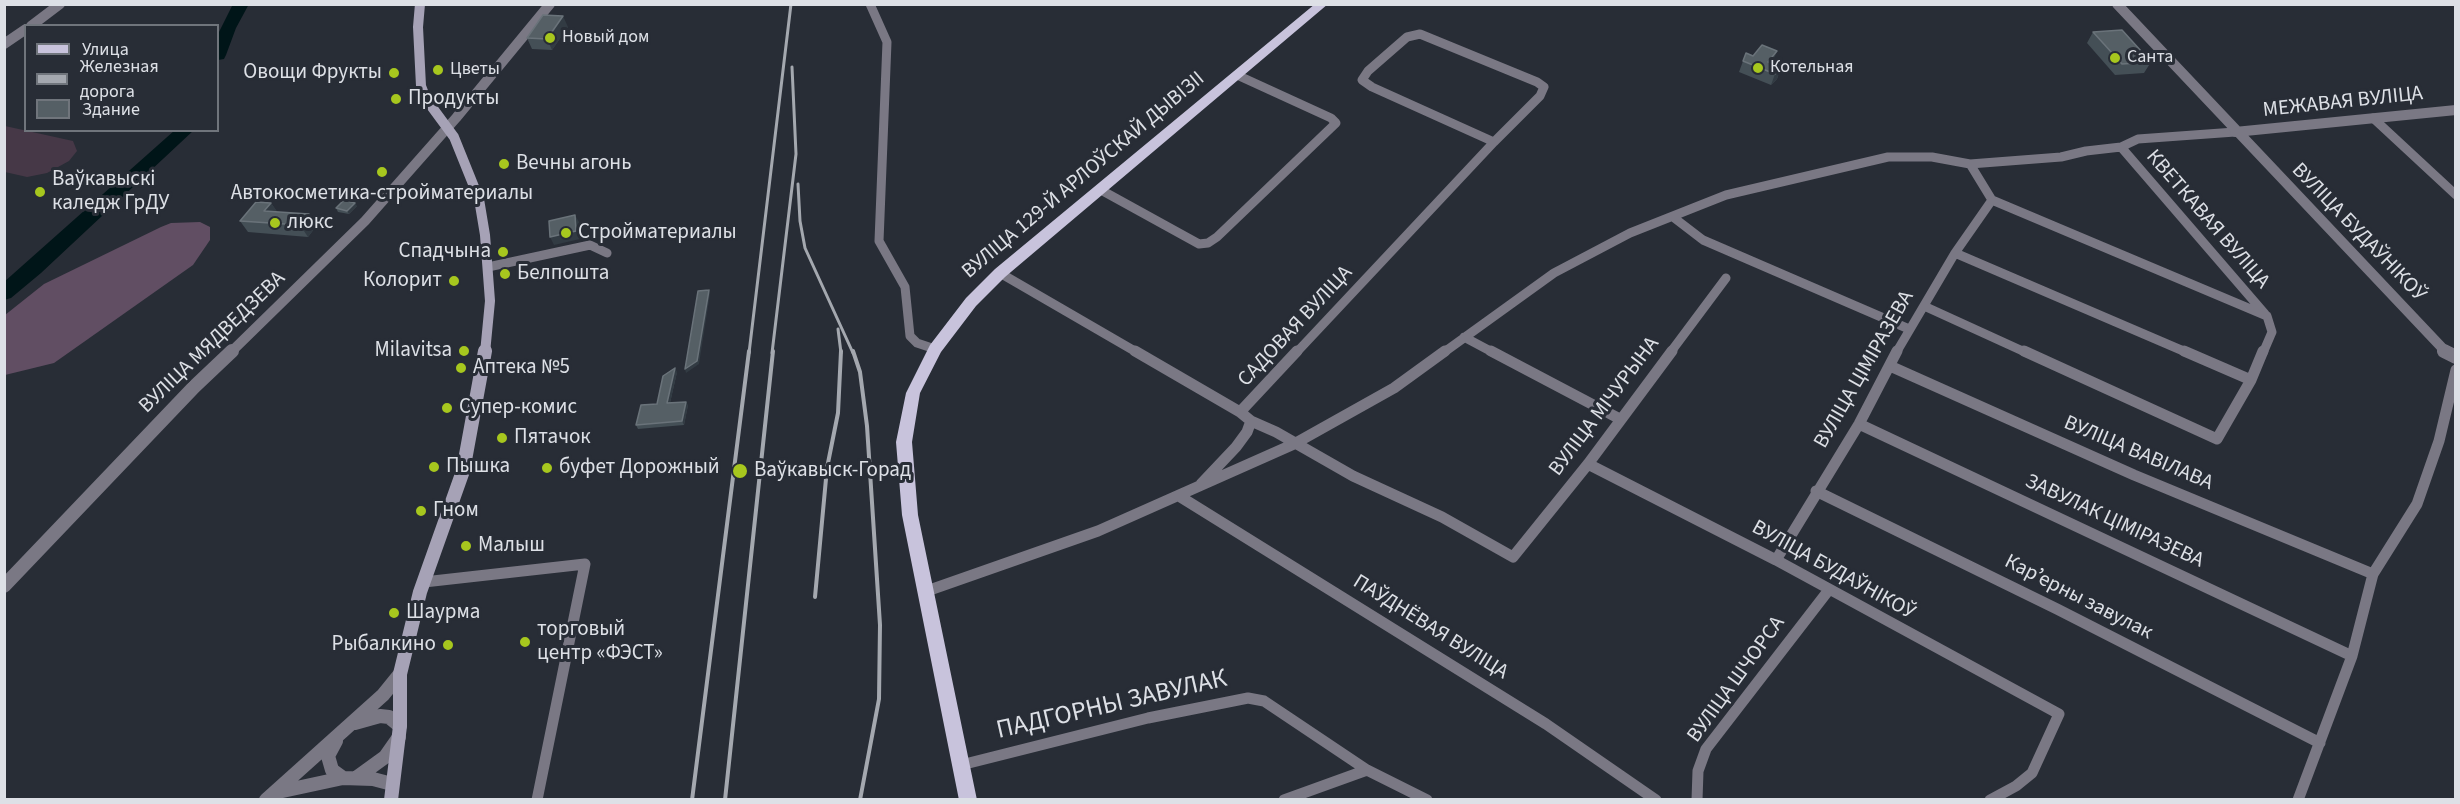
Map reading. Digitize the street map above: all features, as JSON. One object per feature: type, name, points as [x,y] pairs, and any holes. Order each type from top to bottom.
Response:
[{"type":"main road","points":[[391,800],[400,731],[400,674],[424,582],[464,471],[487,343],[490,301],[479,199],[465,161],[448,127],[426,99],[421,86],[418,27],[420,4]]},
{"type":"main road","name":"ВУЛІЦА 129-Й АРЛОЎСКАЙ ДЫВІЗІІ","points":[[968,800],[910,515],[904,442],[913,393],[935,349],[970,302],[1000,273],[1323,4]]},
{"type":"street","points":[[34,24],[60,4]]},
{"type":"street","name":"ВУЛІЦА МЯДВЕДЗЕВА","points":[[4,586],[194,387],[365,221],[448,127],[550,4]]},
{"type":"street","points":[[870,4],[886,42],[879,242],[905,287],[910,336],[917,343],[935,349]]},
{"type":"street","name":"ВУЛІЦА БУДАЎНІКОЎ","points":[[2117,4],[2429,336],[2445,352],[2456,357]]},
{"type":"street","points":[[4,44],[24,30]]},
{"type":"street","name":"САДОВАЯ ВУЛІЦА","points":[[1000,273],[1240,412],[1540,96],[1544,87],[1537,82],[1420,34],[1407,37],[1363,77],[1364,82],[1372,87],[1494,142]]},
{"type":"street","points":[[1101,190],[1199,244],[1208,243],[1216,237],[1336,123],[1331,118],[1237,75]]},
{"type":"street","name":"МЕЖАВАЯ ВУЛІЦА","points":[[2235,132],[2456,110]]},
{"type":"street","points":[[2373,118],[2456,195]]},
{"type":"street","name":"КВЕТКАВАЯ ВУЛІЦА","points":[[1673,217],[1726,195],[1888,157],[1932,157],[1970,165],[2061,158],[2086,151],[2121,147],[2138,139],[2235,132]]},
{"type":"street","name":"КВЕТКАВАЯ ВУЛІЦА","points":[[2121,147],[2267,316]]},
{"type":"street","points":[[1924,306],[2217,439],[2250,380],[2272,332],[2267,316],[1992,200],[1970,165]]},
{"type":"street","name":"ВУЛІЦА ЦІМІРАЗЕВА","points":[[1776,560],[1816,491],[1859,424],[1909,329],[1955,254],[1992,200]]},
{"type":"street","points":[[924,591],[1098,531],[1294,444],[1394,387],[1554,273],[1630,232],[1673,217],[1703,240],[1909,329]]},
{"type":"street","points":[[488,267],[590,245],[606,253]]},
{"type":"street","points":[[1955,254],[2250,380]]},
{"type":"street","name":"ВУЛІЦА МІЧУРЫНА","points":[[1294,444],[1353,476],[1442,518],[1513,557],[1588,464],[1726,278]]},
{"type":"street","points":[[1464,337],[1620,419]]},
{"type":"street","name":"ВУЛІЦА ВАВІЛАВА","points":[[1890,366],[2134,475],[2373,574]]},
{"type":"street","points":[[2298,800],[2352,656],[2373,574],[2416,504],[2439,441],[2456,370]]},
{"type":"street","points":[[1240,412],[1251,421],[1276,432],[1294,444]]},
{"type":"street","points":[[1196,488],[1236,447],[1251,421]]},
{"type":"street","name":"ЗАВУЛАК ЦІМІРАЗЕВА","points":[[1859,424],[2352,656]]},
{"type":"street","name":"ВУЛІЦА БУДАЎНІКОЎ","points":[[1588,464],[1776,560],[1828,591],[2059,714],[2032,773],[2016,786],[1990,800]]},
{"type":"street","name":"Карʼерны завулак","points":[[1816,491],[2057,609],[2320,743]]},
{"type":"street","name":"ПАЎДНЁВАЯ ВУЛІЦА","points":[[1179,496],[1546,724],[1656,800]]},
{"type":"street","points":[[424,582],[585,564],[537,800]]},
{"type":"street","name":"ВУЛІЦА ШЧОРСА","points":[[1697,800],[1698,771],[1706,749],[1828,591]]},
{"type":"street","points":[[269,797],[383,695],[400,674]]},
{"type":"street","name":"ПАДГОРНЫ ЗАВУЛАК","points":[[961,765],[1148,717],[1248,698],[1264,701],[1367,770],[1427,800]]},
{"type":"street","points":[[389,717],[400,731],[385,757],[349,778],[332,770],[328,756],[343,730],[363,719],[389,717]]},
{"type":"street","points":[[1284,800],[1367,770]]},
{"type":"street","points":[[269,797],[294,787],[349,778],[392,784]]},
{"type":"shaded area","points":[[5,126],[73,141],[77,151],[69,161],[47,173],[27,177],[5,172]]},
{"type":"shaded area","points":[[200,222],[210,227],[210,240],[193,265],[54,363],[5,375],[5,315],[44,284],[171,223]]},
{"type":"building","points":[[543,15],[563,16],[547,39],[527,38]]},
{"type":"building","points":[[2122,30],[2151,62],[2122,64],[2093,32]]},
{"type":"building","points":[[1762,45],[1777,51],[1768,62],[1781,67],[1775,74],[1743,61],[1746,53],[1753,56]]},
{"type":"building","points":[[344,200],[355,203],[347,211],[336,208]]},
{"type":"building","points":[[256,202],[271,203],[264,211],[309,214],[300,225],[240,221]]},
{"type":"building","points":[[575,215],[576,231],[550,237],[549,221]]},
{"type":"building","points":[[709,290],[697,361],[685,369],[698,291]]},
{"type":"building","points":[[675,368],[667,403],[686,402],[682,421],[636,425],[641,405],[657,404],[663,376]]},
{"type":"waterway","points":[[219,52],[228,28],[241,4]]},
{"type":"waterway","points":[[4,293],[184,132]]},
{"type":"railway","points":[[749,353],[791,4]]},
{"type":"railway","points":[[772,353],[796,154],[792,67]]},
{"type":"railway","points":[[798,184],[800,221],[805,248],[853,353]]},
{"type":"railway","points":[[838,329],[841,352]]},
{"type":"railway","points":[[692,800],[749,351]]},
{"type":"railway","points":[[725,800],[773,351]]},
{"type":"railway","points":[[853,351],[860,372],[867,426],[880,625],[879,699],[860,800]]},
{"type":"railway","points":[[815,597],[827,468],[838,413],[841,352]]},
{"type":"place","name":"Новый дом","points":[[550,38]]},
{"type":"place","name":"Санта","points":[[2115,58]]},
{"type":"place","name":"Котельная","points":[[1758,68]]},
{"type":"place","name":"Цветы","points":[[438,70]]},
{"type":"place","name":"Овощи Фрукты","points":[[394,73]]},
{"type":"place","name":"Продукты","points":[[396,99]]},
{"type":"place","name":"Вечны агонь","points":[[504,164]]},
{"type":"place","name":"Автокосметика-стройматериалы","points":[[382,172]]},
{"type":"place","name":"Ваўкавыскі каледж ГрДУ","points":[[40,192]]},
{"type":"place","name":"люкс","points":[[275,223]]},
{"type":"place","name":"Стройматериалы","points":[[566,233]]},
{"type":"place","name":"Спадчына","points":[[503,252]]},
{"type":"place","name":"Белпошта","points":[[505,274]]},
{"type":"place","name":"Колорит","points":[[454,281]]},
{"type":"place","name":"Milavitsa","points":[[464,351]]},
{"type":"place","name":"Аптека №5","points":[[461,368]]},
{"type":"place","name":"Супер-комис","points":[[447,408]]},
{"type":"place","name":"Пятачок","points":[[502,438]]},
{"type":"place","name":"Пышка","points":[[434,467]]},
{"type":"place","name":"буфет Дорожный","points":[[547,468]]},
{"type":"place","name":"Ваўкавыск-Горад","points":[[740,471]]},
{"type":"place","name":"Гном","points":[[421,511]]},
{"type":"place","name":"Малыш","points":[[466,546]]},
{"type":"place","name":"Шаурма","points":[[394,613]]},
{"type":"place","name":"торговый центр «ФЭСТ»","points":[[525,642]]},
{"type":"place","name":"Рыбалкино","points":[[448,645]]}]
